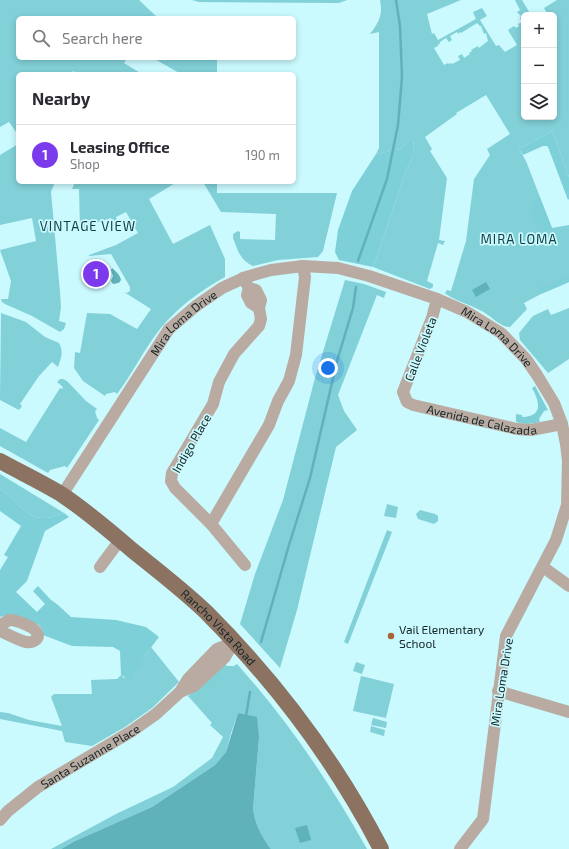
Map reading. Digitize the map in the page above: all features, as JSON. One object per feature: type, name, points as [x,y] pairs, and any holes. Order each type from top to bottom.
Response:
[{"type":"main road","name":"Rancho Vista Road","points":[[0,461],[62,495],[177,586],[205,612],[234,642],[293,710],[371,829],[381,849]]},
{"type":"street","name":"Mira Loma Drive","points":[[62,495],[169,329],[203,301],[222,288],[246,283],[271,270],[303,266],[338,268],[369,276],[437,299],[467,312],[501,334],[526,359],[554,403],[562,424],[568,461],[567,505],[556,540],[506,636],[483,819],[460,849]]},
{"type":"street","points":[[211,524],[270,425],[278,401],[289,381],[296,355],[304,277],[303,266]]},
{"type":"street","name":"Indigo Place","points":[[246,283],[247,295],[251,303],[259,308],[261,319],[259,326],[234,354],[219,382],[213,404],[172,474],[171,481],[175,488],[211,524],[246,565]]},
{"type":"street","name":"Calle Violeta","points":[[404,398],[403,392],[432,318],[437,299]]},
{"type":"street","name":"Avenida de Calazada","points":[[404,398],[407,402],[413,405],[516,429],[531,430],[562,424]]},
{"type":"street","points":[[100,567],[120,540]]},
{"type":"street","points":[[543,566],[569,586]]},
{"type":"street","points":[[0,627],[8,620],[16,621],[34,629],[38,636],[36,640],[32,642],[26,642],[0,631]]},
{"type":"street","name":"Santa Suzanne Place","points":[[2,812],[38,787],[132,731],[156,714],[180,692],[188,679],[217,649],[234,642]]},
{"type":"street","points":[[498,691],[569,712]]},
{"type":"shaded area","points":[[0,0],[139,0],[156,16],[16,16],[16,60],[126,60],[124,63],[139,72],[16,72],[16,132],[9,122],[0,127]]},
{"type":"shaded area","points":[[192,0],[347,0],[339,3],[199,2]]},
{"type":"shaded area","points":[[380,0],[461,0],[427,14],[432,34],[434,33],[438,40],[476,19],[473,12],[482,8],[487,16],[480,20],[496,46],[499,45],[505,52],[517,45],[508,30],[514,26],[516,28],[519,26],[518,24],[521,22],[521,120],[557,120],[557,12],[546,12],[544,8],[557,0],[569,0],[569,177],[552,131],[519,149],[526,161],[552,228],[569,225],[569,282],[524,303],[527,309],[510,327],[504,326],[481,311],[452,298],[445,293],[447,290],[451,291],[466,241],[474,179],[490,155],[487,149],[510,134],[486,95],[456,113],[457,114],[425,137],[432,149],[430,151],[447,178],[439,240],[445,241],[443,245],[438,243],[427,281],[433,284],[433,287],[430,289],[373,267],[406,171],[414,153],[413,137],[400,149],[376,154],[379,148],[379,32],[370,34],[380,18]],"holes":[[[477,23],[481,26],[484,34],[486,33],[488,41],[479,48],[478,46],[471,50],[472,51],[469,53],[470,54],[464,58],[462,54],[458,56],[460,60],[452,64],[448,63],[444,65],[434,48],[446,38],[449,42],[452,40],[450,36],[457,32],[458,34],[460,32],[461,33]]]},
{"type":"shaded area","points":[[515,0],[522,0],[529,12],[521,12],[521,16],[517,12],[520,10]]},
{"type":"shaded area","points":[[156,60],[217,60],[217,72],[178,72]]},
{"type":"shaded area","points":[[552,131],[569,177],[568,200],[548,147],[543,146],[523,155],[519,149]]},
{"type":"shaded area","points":[[413,137],[414,153],[406,171],[373,267],[339,260],[335,252],[338,230],[352,191],[376,154],[400,149]]},
{"type":"shaded area","points":[[16,145],[16,184],[54,184],[51,192],[61,307],[59,321],[66,323],[64,329],[60,332],[32,316],[2,302],[1,299],[8,299],[11,281],[0,250],[36,241],[32,218],[0,225],[0,155]]},
{"type":"shaded area","points":[[74,184],[174,184],[149,199],[173,244],[210,225],[225,259],[225,277],[190,300],[167,321],[154,337],[117,394],[115,392],[106,394],[105,396],[83,381],[74,368],[75,352],[80,353],[87,313],[110,314],[137,329],[151,309],[124,292],[127,293],[130,291],[130,287],[111,254],[89,256],[116,245],[138,233],[126,212],[116,217],[117,220],[112,222],[111,218],[80,228],[79,189],[72,189]]},
{"type":"shaded area","points":[[204,184],[217,184],[217,193],[337,193],[323,251],[318,257],[278,260],[253,266],[245,261],[240,255],[233,238],[233,234],[238,231],[240,232],[240,239],[275,240],[276,214],[221,212]]},
{"type":"shaded area","points":[[540,198],[552,228],[549,230],[545,230],[541,225],[534,223],[529,210],[533,209],[531,204]]},
{"type":"shaded area","points":[[112,268],[117,272],[121,280],[118,283],[113,284],[111,281],[113,276],[111,270]]},
{"type":"shaded area","points":[[569,277],[569,282],[543,293],[539,288]]},
{"type":"shaded area","points":[[345,280],[364,284],[386,292],[384,298],[377,295],[338,395],[344,411],[357,430],[336,447],[297,610],[280,668],[240,624],[255,574],[283,500],[315,378]]},
{"type":"shaded area","points":[[486,282],[490,289],[476,297],[472,290]]},
{"type":"shaded area","points":[[569,308],[569,359],[548,373],[520,340],[519,333],[533,316],[548,309],[551,315]]},
{"type":"shaded area","points":[[1,313],[26,322],[45,337],[59,343],[61,349],[62,355],[58,367],[52,362],[39,376],[20,404],[22,406],[19,410],[0,400]]},
{"type":"shaded area","points":[[60,379],[67,381],[86,401],[97,409],[95,411],[99,420],[67,468],[65,466],[50,470],[48,473],[0,446],[0,428],[26,442],[60,388],[62,389],[63,387],[57,382]]},
{"type":"shaded area","points":[[535,386],[548,410],[544,411],[539,419],[540,422],[522,424],[516,422],[516,414],[522,415],[522,417],[529,416],[537,412],[537,398],[532,388]]},
{"type":"shaded area","points":[[0,474],[64,513],[47,518],[38,518],[26,512],[0,489]]},
{"type":"shaded area","points":[[0,489],[26,512],[38,518],[47,518],[64,513],[69,517],[45,531],[27,581],[16,592],[37,612],[45,604],[33,591],[38,586],[50,599],[71,617],[116,620],[146,627],[159,637],[146,654],[132,678],[128,679],[121,675],[120,651],[113,647],[72,646],[43,635],[42,629],[39,625],[15,616],[7,615],[0,617],[0,570],[8,557],[4,555],[21,526],[0,511]]},
{"type":"shaded area","points":[[387,504],[398,507],[396,518],[384,516]]},
{"type":"shaded area","points":[[420,510],[435,514],[438,516],[438,521],[434,524],[418,519],[416,514]]},
{"type":"shaded area","points":[[387,530],[392,532],[348,644],[344,642]]},
{"type":"shaded area","points":[[151,647],[179,682],[152,708],[125,727],[92,746],[65,742],[62,731],[0,719],[0,712],[29,720],[62,726],[51,697],[54,694],[92,694],[91,680],[117,679],[121,675],[124,678],[135,673],[139,664]]},
{"type":"shaded area","points":[[356,662],[365,665],[362,674],[353,671]]},
{"type":"shaded area","points":[[225,664],[227,666],[234,666],[237,664],[291,730],[323,776],[367,849],[271,849],[259,830],[253,809],[259,738],[246,716],[238,713],[226,752],[215,765],[152,807],[75,841],[61,849],[51,849],[116,814],[173,787],[212,758],[223,737],[210,725],[212,723],[188,696]]},
{"type":"shaded area","points":[[361,676],[394,684],[386,718],[353,711]]},
{"type":"shaded area","points":[[238,713],[257,717],[259,738],[253,809],[259,830],[271,849],[61,849],[75,841],[152,807],[215,765],[226,752]]},
{"type":"shaded area","points":[[373,718],[387,722],[386,728],[371,725]]},
{"type":"shaded area","points":[[371,726],[385,730],[384,736],[370,732]]},
{"type":"shaded area","points":[[307,825],[311,840],[300,843],[295,828]]},
{"type":"waterway","points":[[358,261],[387,179],[398,125],[402,77],[400,26],[396,0]]},
{"type":"waterway","points":[[261,642],[310,478],[337,361],[353,308],[356,287]]},
{"type":"waterway","points":[[246,716],[250,692]]},
{"type":"place","name":"Leasing Office","points":[[96,274]]},
{"type":"place","name":"Vail Elementary School","points":[[391,636]]},
{"type":"district","name":"VINTAGE VIEW","points":[[88,226]]},
{"type":"district","name":"MIRA LOMA","points":[[519,239]]}]
